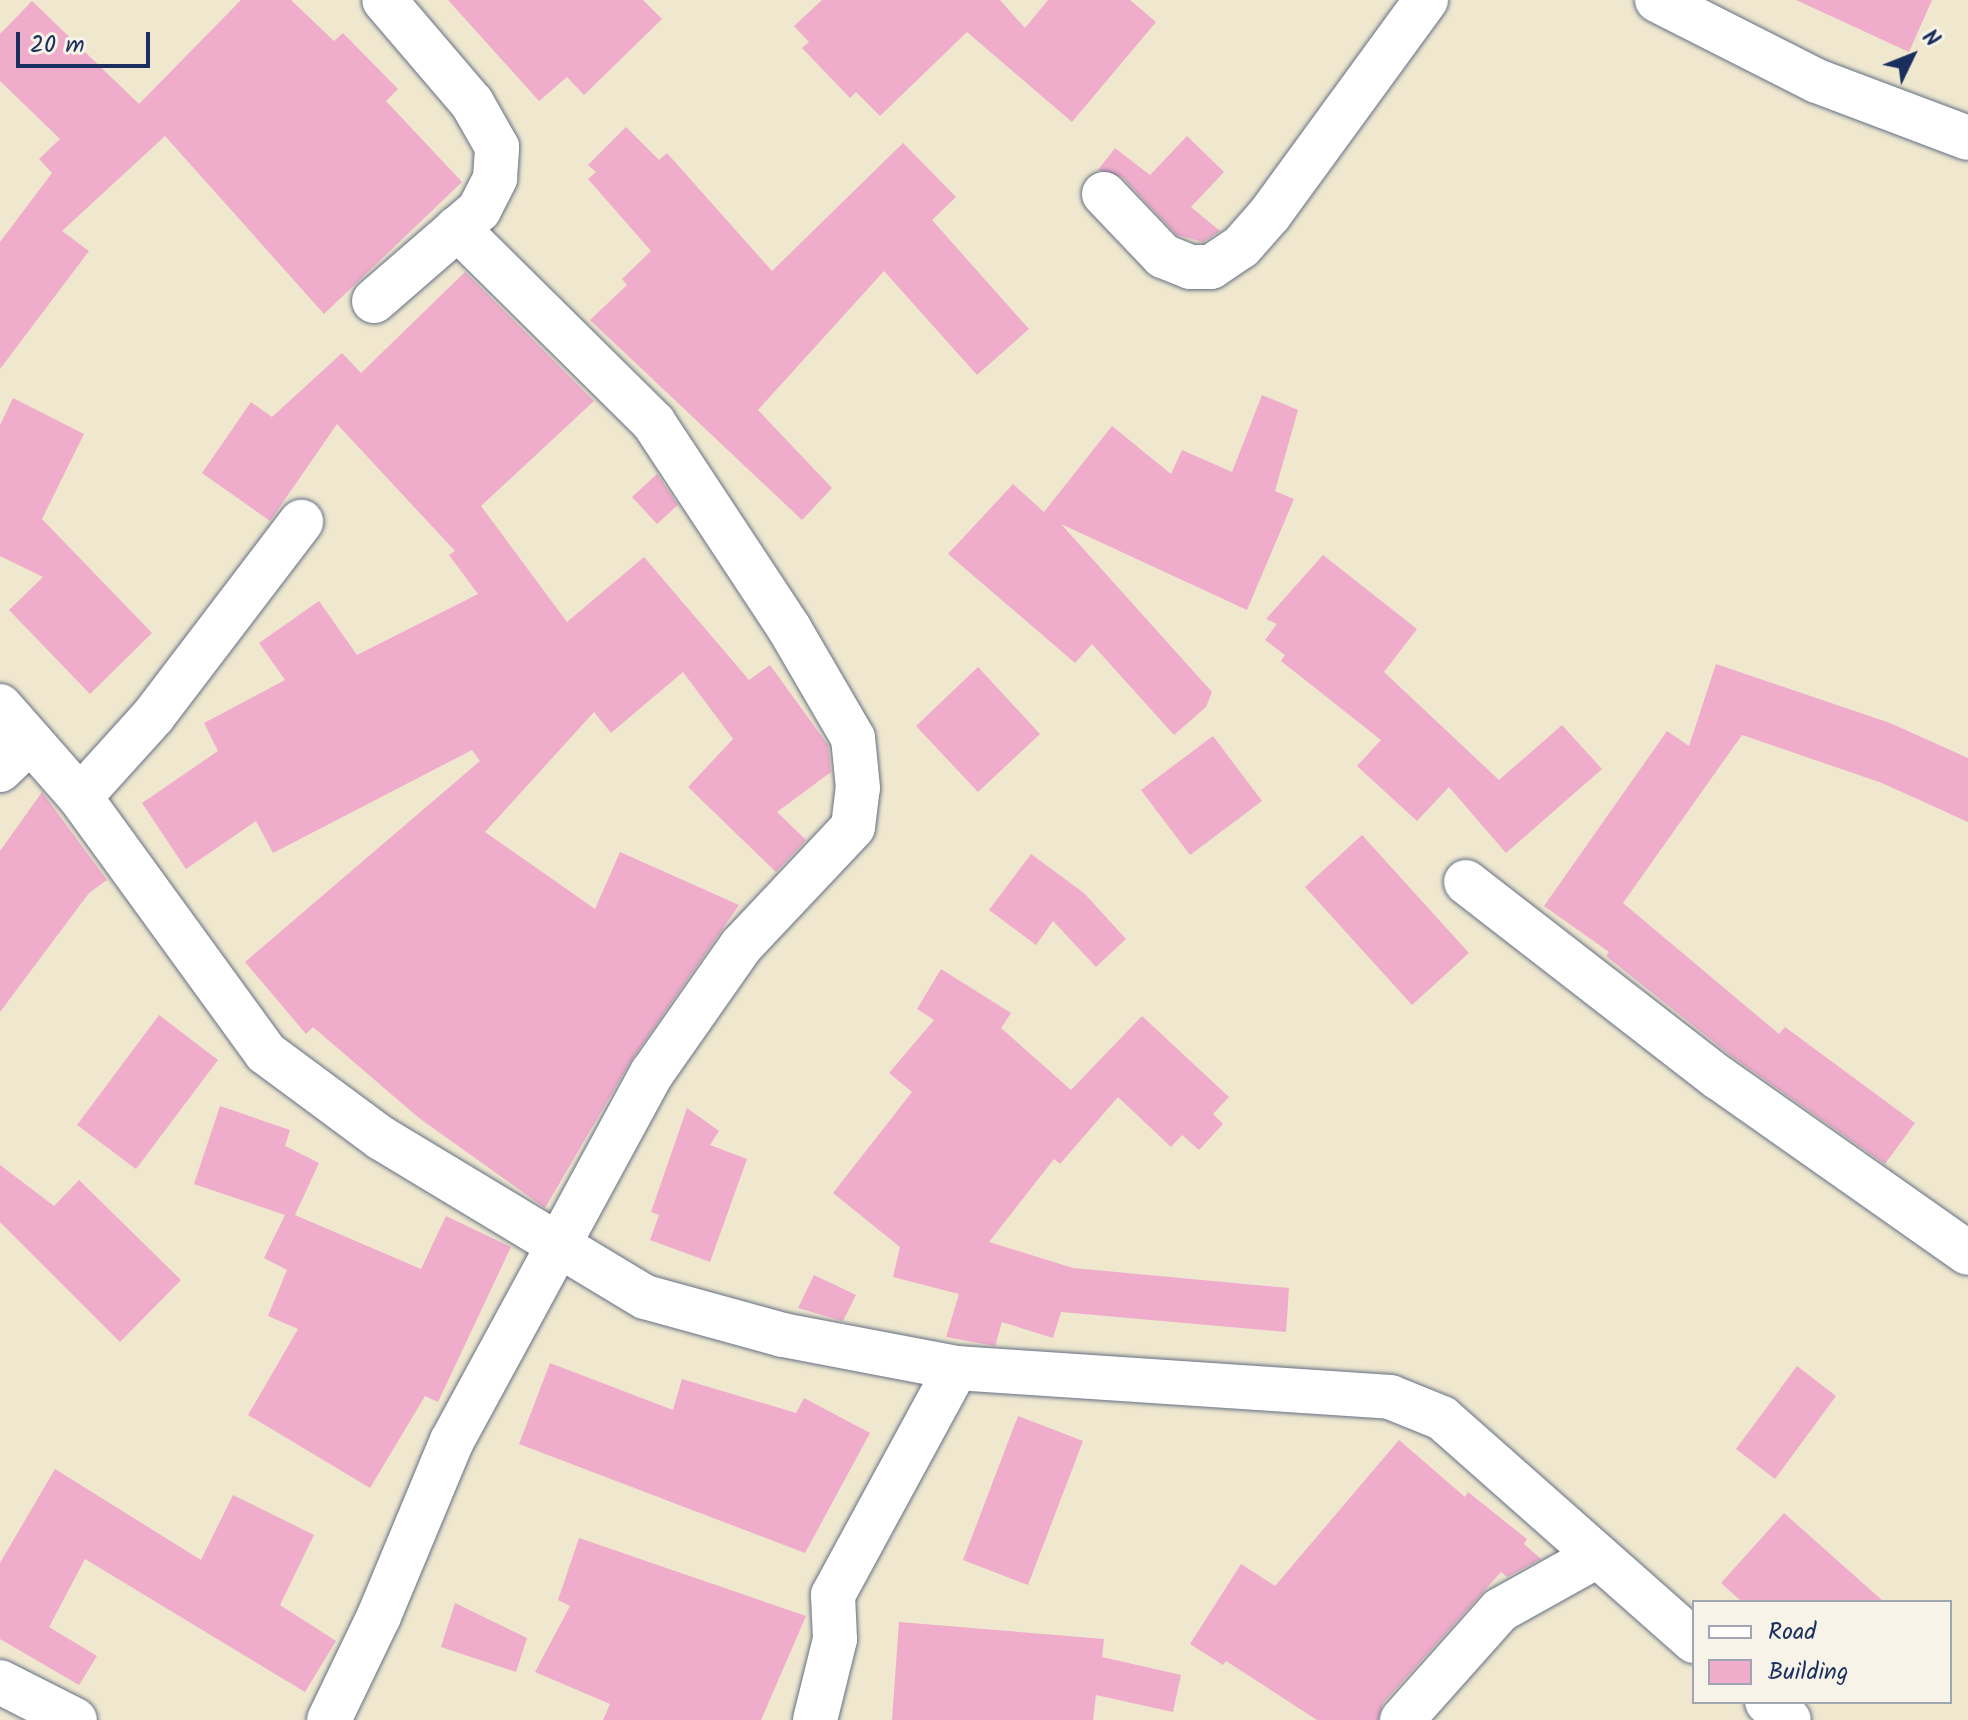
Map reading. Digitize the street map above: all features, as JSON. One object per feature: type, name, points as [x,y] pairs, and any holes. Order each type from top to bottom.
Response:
[{"type":"street","points":[[374,301],[479,210],[495,178],[497,147],[472,103],[384,0]]},
{"type":"street","points":[[1104,194],[1163,256],[1190,267],[1211,267],[1241,247],[1270,214],[1426,0]]},
{"type":"street","points":[[1657,0],[1817,81],[1968,138]]},
{"type":"street","points":[[329,1720],[379,1616],[452,1441],[652,1073],[741,946],[853,827],[858,788],[853,738],[789,628],[654,423],[457,228]]},
{"type":"street","points":[[80,797],[154,715],[301,522]]},
{"type":"street","points":[[0,706],[15,755],[80,797],[266,1053],[381,1138],[558,1248],[645,1297],[783,1335],[956,1368],[1390,1397],[1442,1418],[1692,1639]]},
{"type":"street","points":[[1466,882],[1719,1078],[1968,1253]]},
{"type":"street","points":[[815,1720],[835,1639],[833,1595],[956,1368]]},
{"type":"street","points":[[1402,1720],[1500,1610],[1597,1556]]},
{"type":"street","points":[[0,1682],[75,1720]]},
{"type":"street","points":[[1769,1704],[1789,1720]]},
{"type":"building","points":[[241,0],[291,0],[334,41],[343,33],[398,89],[386,101],[462,182],[324,314],[165,136],[62,231],[89,251],[0,369],[0,242],[52,173],[39,159],[60,139],[0,81],[0,34],[32,1],[139,104]]},
{"type":"building","points":[[448,0],[643,0],[662,19],[584,95],[567,77],[539,101]]},
{"type":"building","points":[[822,0],[1000,0],[1025,28],[1048,0],[1130,0],[1156,22],[1072,122],[967,32],[880,116],[856,92],[850,98],[802,48],[809,42],[794,26]]},
{"type":"building","points":[[1796,0],[1932,0],[1909,52]]},
{"type":"building","points":[[626,127],[659,160],[667,153],[772,271],[903,143],[956,197],[932,220],[1029,329],[977,375],[884,271],[758,410],[832,488],[802,520],[590,320],[627,285],[622,279],[651,251],[588,179],[596,172],[588,165]]},
{"type":"building","points":[[1187,136],[1224,172],[1191,207],[1220,231],[1203,242],[1177,235],[1122,177],[1098,170],[1115,148],[1150,175]]},
{"type":"building","points":[[465,272],[594,401],[481,506],[567,622],[644,557],[749,680],[770,665],[828,745],[831,772],[777,812],[806,840],[776,872],[688,787],[733,739],[683,672],[611,733],[594,712],[485,832],[595,909],[620,852],[739,905],[632,1059],[545,1208],[419,1118],[313,1027],[306,1034],[245,962],[480,761],[472,750],[273,853],[256,821],[186,869],[142,803],[218,751],[204,723],[285,680],[259,643],[319,601],[357,655],[478,594],[449,555],[455,551],[337,424],[270,521],[202,473],[251,402],[272,417],[342,353],[361,373]]},
{"type":"building","points":[[1262,395],[1298,410],[1275,491],[1294,499],[1247,610],[1061,524],[1212,692],[1206,707],[1174,735],[1092,644],[1075,663],[948,554],[1013,484],[1044,512],[1112,426],[1171,474],[1182,450],[1232,472]]},
{"type":"building","points":[[13,398],[84,434],[42,519],[152,633],[90,694],[9,610],[43,577],[0,556],[0,425]]},
{"type":"building","points":[[657,474],[678,505],[657,524],[632,497]]},
{"type":"building","points":[[1323,555],[1417,629],[1384,672],[1499,780],[1562,725],[1602,769],[1506,853],[1449,787],[1417,821],[1357,766],[1381,740],[1281,661],[1285,655],[1265,640],[1277,624],[1266,619]]},
{"type":"building","points":[[1716,664],[1890,723],[1968,758],[1968,822],[1882,783],[1742,735],[1623,903],[1779,1034],[1785,1027],[1915,1123],[1885,1164],[1734,1058],[1606,956],[1609,952],[1544,906],[1667,731],[1689,746]]},
{"type":"building","points":[[978,667],[1040,734],[978,792],[916,726]]},
{"type":"building","points":[[1213,736],[1262,801],[1190,855],[1141,790]]},
{"type":"building","points":[[42,792],[107,880],[89,893],[0,1012],[0,851]]},
{"type":"building","points":[[1362,835],[1469,953],[1412,1005],[1305,887]]},
{"type":"building","points":[[1031,854],[1084,893],[1126,939],[1096,967],[1053,921],[1036,945],[989,910]]},
{"type":"building","points":[[941,969],[1011,1013],[1001,1028],[1071,1090],[1142,1016],[1229,1097],[1213,1114],[1223,1124],[1199,1150],[1182,1135],[1171,1147],[1118,1097],[1060,1164],[1054,1159],[989,1242],[1073,1268],[1289,1288],[1286,1332],[1061,1312],[1053,1338],[1002,1322],[995,1346],[946,1337],[959,1294],[893,1277],[900,1247],[833,1193],[912,1092],[889,1073],[934,1020],[917,1009]]},
{"type":"building","points":[[159,1015],[218,1060],[136,1169],[77,1125]]},
{"type":"building","points":[[220,1106],[290,1130],[285,1146],[319,1163],[295,1215],[421,1269],[446,1216],[511,1247],[438,1402],[425,1396],[370,1488],[248,1415],[298,1329],[268,1316],[287,1270],[264,1258],[285,1215],[194,1184]]},
{"type":"building","points":[[687,1108],[719,1131],[710,1145],[747,1159],[710,1262],[650,1240],[659,1215],[651,1212]]},
{"type":"building","points":[[0,1165],[54,1206],[79,1180],[181,1280],[120,1342],[0,1222]]},
{"type":"building","points":[[814,1275],[856,1295],[843,1321],[798,1308]]},
{"type":"building","points":[[550,1363],[673,1410],[682,1379],[796,1413],[804,1398],[870,1433],[805,1553],[519,1444]]},
{"type":"building","points":[[1797,1366],[1836,1396],[1775,1479],[1736,1449]]},
{"type":"building","points":[[1018,1416],[1083,1441],[1028,1585],[963,1560]]},
{"type":"building","points":[[1399,1440],[1465,1497],[1468,1492],[1527,1539],[1524,1544],[1541,1559],[1507,1577],[1501,1572],[1383,1703],[1378,1720],[1317,1720],[1226,1661],[1223,1665],[1190,1644],[1241,1564],[1275,1586]]},
{"type":"building","points":[[55,1469],[201,1560],[233,1495],[314,1535],[280,1605],[336,1641],[305,1692],[85,1559],[49,1627],[97,1656],[79,1685],[0,1639],[0,1563]]},
{"type":"building","points":[[1784,1513],[1882,1600],[1740,1600],[1721,1583]]},
{"type":"building","points":[[579,1538],[806,1616],[761,1720],[603,1720],[610,1704],[535,1672],[570,1606],[558,1600]]},
{"type":"building","points":[[455,1603],[527,1638],[516,1672],[441,1647]]},
{"type":"building","points":[[899,1622],[1104,1639],[1102,1657],[1181,1675],[1173,1712],[1096,1695],[1093,1720],[892,1720]]}]
